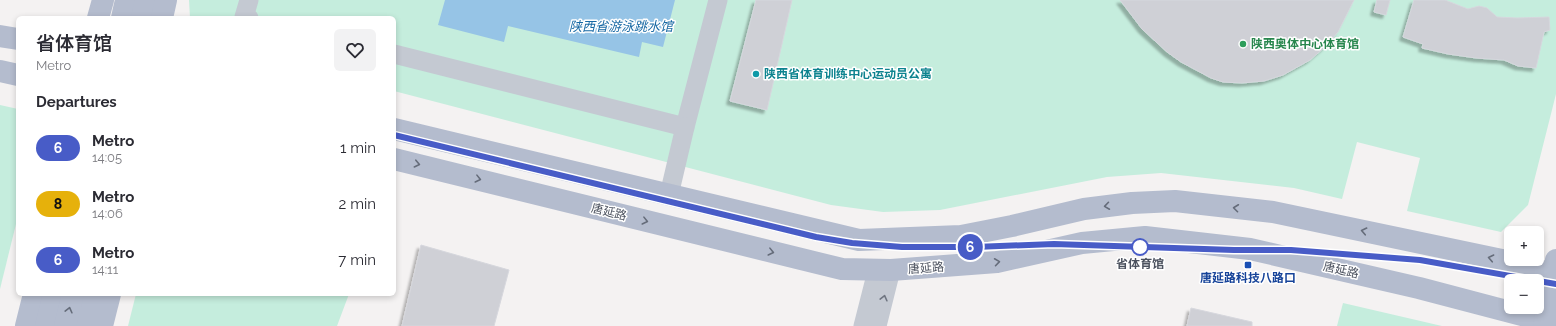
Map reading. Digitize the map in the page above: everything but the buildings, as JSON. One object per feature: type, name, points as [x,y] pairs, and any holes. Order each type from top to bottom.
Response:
[{"type":"main road","points":[[99,16],[103,0]]},
{"type":"main road","points":[[122,16],[126,0]]},
{"type":"main road","points":[[142,16],[146,0]]},
{"type":"main road","points":[[162,16],[166,0]]},
{"type":"main road","points":[[0,36],[16,39]]},
{"type":"main road","points":[[0,71],[16,75]]},
{"type":"main road","points":[[396,128],[859,240],[962,236],[1084,210],[1132,203],[1175,202],[1273,212],[1502,260],[1555,269],[1548,324]]},
{"type":"main road","name":"唐延路","points":[[396,158],[842,270],[884,270],[997,262],[1082,243],[1145,237],[1250,249],[1418,288],[1548,324]]},
{"type":"main road","points":[[12,326],[20,296]]},
{"type":"main road","points":[[26,326],[34,296]]},
{"type":"main road","points":[[46,326],[54,296]]},
{"type":"main road","points":[[65,326],[72,296]]},
{"type":"main road","points":[[83,326],[90,296]]},
{"type":"main road","points":[[102,326],[110,296]]},
{"type":"street","points":[[244,16],[249,0]]},
{"type":"street","points":[[669,195],[718,0]]},
{"type":"street","points":[[396,54],[686,127]]},
{"type":"street","points":[[863,326],[884,270]]},
{"type":"street","points":[[877,326],[884,270]]},
{"type":"green space","points":[[189,0],[1556,0],[1556,94],[1528,205],[1507,226],[1504,226],[1504,229],[1501,232],[1407,211],[1420,158],[1357,142],[1342,199],[1294,188],[1161,173],[1107,177],[940,210],[883,212],[831,205],[396,92],[396,16],[190,16]]},
{"type":"green space","points":[[0,105],[16,109],[16,224],[0,289]]},
{"type":"green space","points":[[136,296],[348,296],[337,326],[128,326]]},
{"type":"green space","points":[[1343,303],[1442,326],[1337,326]]},
{"type":"water","name":"陕西省游泳跳水馆","points":[[445,0],[675,0],[663,47],[642,42],[639,57],[508,26],[504,42],[438,25]]},
{"type":"metro line","name":"6","points":[[396,135],[816,237],[852,243],[902,247],[975,247],[1054,244],[1234,250],[1291,250],[1420,260],[1556,284]]},
{"type":"place","name":"陕西奥体中心体育馆","points":[[1243,44]]},
{"type":"place","name":"陕西省体育训练中心运动员公寓","points":[[756,74]]},
{"type":"place","name":"省体育馆","points":[[1140,247]]},
{"type":"place","name":"唐延路科技八路口","points":[[1248,265]]}]
